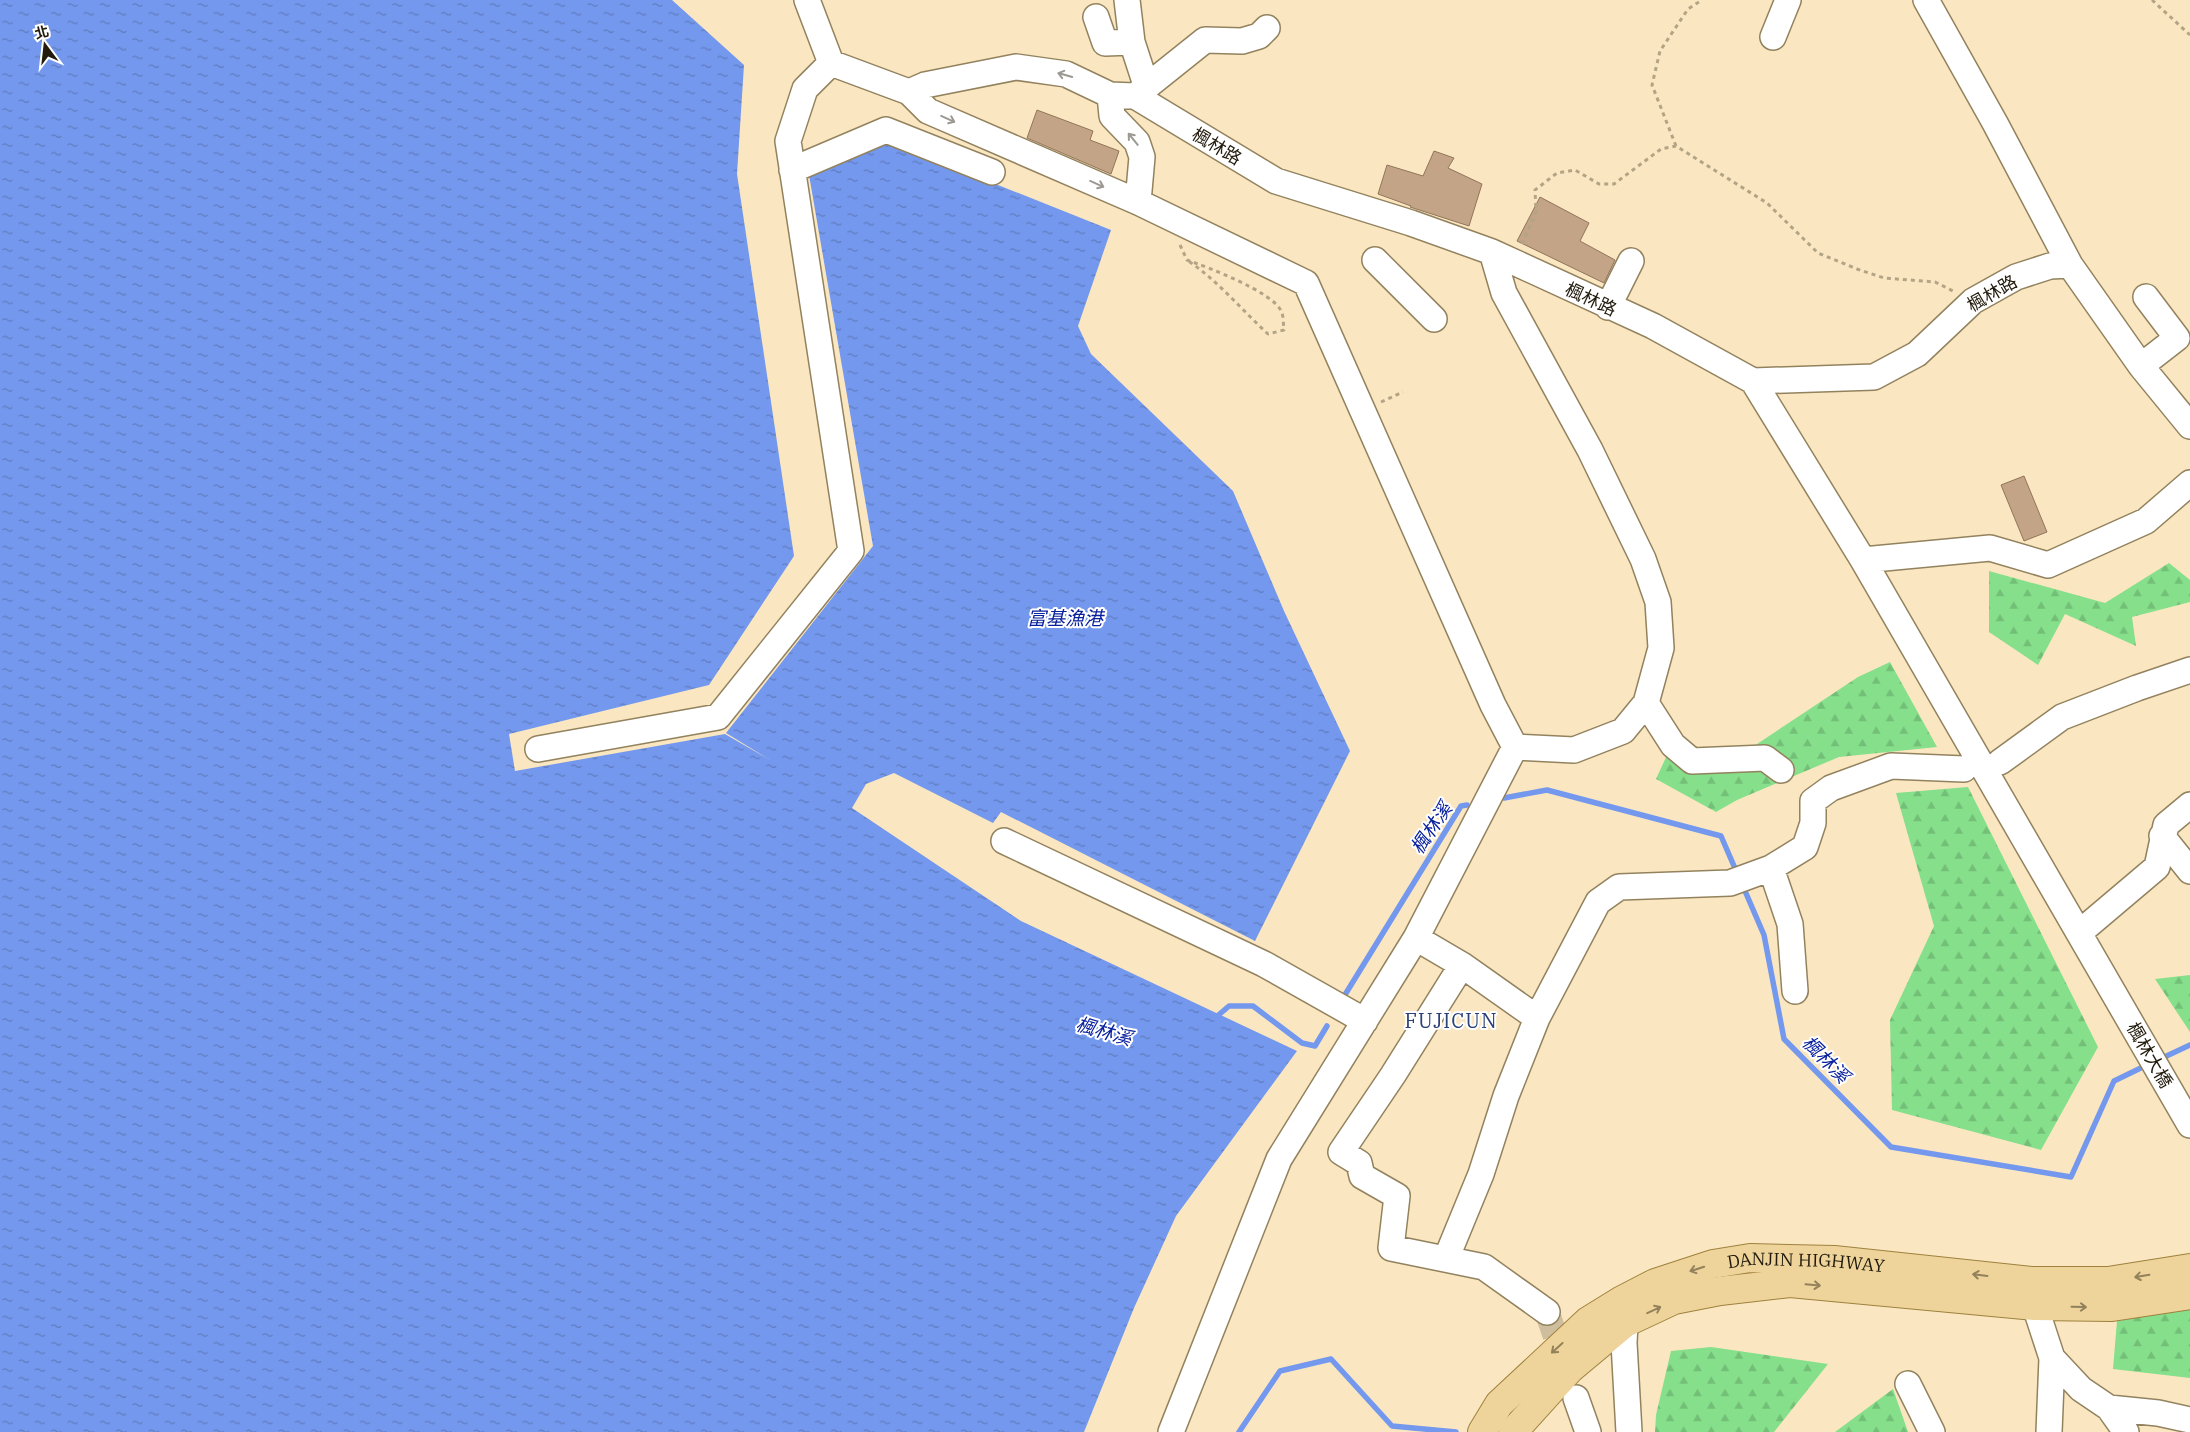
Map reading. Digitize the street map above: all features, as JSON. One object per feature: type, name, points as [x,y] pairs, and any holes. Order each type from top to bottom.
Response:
[{"type":"main road","name":"DANJIN HIGHWAY","points":[[2033,1294],[2190,1268]]},
{"type":"main road","name":"DANJIN HIGHWAY","points":[[1482,1432],[1499,1404],[1547,1357],[1588,1321],[1624,1311],[1720,1291],[1790,1283],[2033,1294],[2112,1307],[2190,1295]]},
{"type":"main road","name":"DANJIN HIGHWAY","points":[[1512,1432],[1624,1311]]},
{"type":"street","points":[[807,0],[831,63],[909,92],[928,111],[1138,202],[1306,283],[1489,696],[1515,747]]},
{"type":"street","points":[[1127,0],[1140,91],[1205,40],[1242,41],[1259,36],[1268,28]]},
{"type":"street","points":[[1773,36],[1788,0]]},
{"type":"street","points":[[1926,0],[1995,123],[2070,265],[2141,366],[2190,426]]},
{"type":"street","points":[[1096,17],[1105,43],[1132,42]]},
{"type":"street","points":[[538,749],[718,717],[851,551],[788,141],[805,89],[831,63]]},
{"type":"street","name":"楓林路","points":[[909,92],[925,84],[1016,67],[1066,74],[1110,94],[1140,91],[1276,181],[1411,223],[1502,257],[1653,326],[1753,381],[1874,377],[1917,354],[1973,301],[2016,277],[2050,266],[2070,265]]},
{"type":"street","points":[[1110,94],[1112,116],[1137,142],[1142,157],[1138,202]]},
{"type":"street","points":[[792,170],[886,130],[992,172]]},
{"type":"street","points":[[1502,257],[1504,293],[1590,450],[1643,559],[1658,602],[1661,648],[1646,703],[1623,731],[1574,750],[1515,747]]},
{"type":"street","points":[[1376,260],[1434,319]]},
{"type":"street","points":[[1608,307],[1632,261]]},
{"type":"street","points":[[2141,366],[2177,338],[2146,296]]},
{"type":"street","name":"楓林大橋","points":[[1753,381],[1864,560],[2190,1125]]},
{"type":"street","points":[[1864,560],[1990,548],[2048,565],[2146,522],[2190,483]]},
{"type":"street","points":[[2000,762],[2062,717],[2190,670]]},
{"type":"street","points":[[1646,703],[1673,745],[1692,761],[1765,758],[1781,770]]},
{"type":"street","points":[[1172,1432],[1279,1159],[1416,938],[1515,747]]},
{"type":"street","points":[[1446,1260],[1481,1174],[1506,1096],[1537,1018],[1598,902],[1619,887],[1730,883],[1771,868],[1805,847],[1813,823],[1813,802],[1831,788],[1891,766],[1964,769]]},
{"type":"street","points":[[2079,934],[2157,867],[2162,836],[2166,825],[2190,805]]},
{"type":"street","points":[[2162,836],[2190,870]]},
{"type":"street","points":[[1004,841],[1264,964],[1365,1022]]},
{"type":"street","points":[[1771,868],[1790,924],[1796,991]]},
{"type":"street","points":[[1416,938],[1462,965],[1537,1018]]},
{"type":"street","points":[[1462,965],[1393,1075],[1341,1152],[1359,1163],[1362,1176],[1398,1196],[1390,1248],[1484,1267],[1548,1312]]},
{"type":"street","points":[[2033,1294],[2052,1358],[2049,1432]]},
{"type":"street","points":[[1624,1311],[1628,1432]]},
{"type":"street","points":[[2052,1358],[2081,1389],[2108,1408],[2126,1432]]},
{"type":"street","points":[[1908,1384],[1932,1432]]},
{"type":"street","points":[[1576,1398],[1588,1432]]},
{"type":"street","points":[[2108,1408],[2158,1413],[2190,1420]]},
{"type":"path","points":[[1702,0],[1688,8],[1660,51],[1652,86],[1676,146],[1767,203],[1818,253],[1884,278],[1935,282],[1973,301]]},
{"type":"path","points":[[2152,0],[2190,35]]},
{"type":"path","points":[[1502,257],[1536,212],[1535,190],[1557,173],[1575,170],[1599,184],[1614,184],[1661,149],[1676,146]]},
{"type":"path","points":[[1166,216],[1187,260],[1209,274],[1216,284],[1268,334],[1284,330],[1281,310],[1269,298],[1223,272],[1187,260]]},
{"type":"green space","points":[[2169,563],[2190,580],[2190,602],[2132,617],[2136,646],[2065,614],[2038,665],[1989,632],[1989,571],[2105,603]]},
{"type":"green space","points":[[1890,662],[1937,747],[1839,757],[1737,800],[1716,812],[1656,779],[1667,755],[1742,754],[1858,677]]},
{"type":"green space","points":[[1968,787],[2098,1047],[2041,1150],[1892,1110],[1890,1020],[1934,926],[1896,793]]},
{"type":"green space","points":[[2190,975],[2190,1032],[2155,979]]},
{"type":"green space","points":[[2190,1309],[2190,1378],[2113,1369],[2117,1321]]},
{"type":"green space","points":[[1711,1347],[1828,1364],[1774,1432],[1655,1432],[1656,1415],[1671,1351]]},
{"type":"green space","points":[[1893,1389],[1908,1432],[1835,1432]]},
{"type":"water","name":"富基漁港","points":[[0,0],[672,0],[744,65],[737,174],[794,556],[709,685],[509,734],[515,771],[725,734],[772,761],[726,733],[873,546],[809,175],[888,141],[1111,230],[1078,326],[1091,354],[1233,491],[1284,611],[1350,751],[1255,941],[1001,812],[993,823],[894,773],[866,784],[852,808],[1021,921],[1297,1051],[1176,1216],[1134,1308],[1084,1432],[0,1432]]},
{"type":"building","points":[[1037,110],[1093,131],[1090,140],[1119,151],[1111,174],[1027,138]]},
{"type":"building","points":[[1434,151],[1454,158],[1448,168],[1482,184],[1469,226],[1410,207],[1378,194],[1387,165],[1423,176]]},
{"type":"building","points":[[1540,197],[1589,223],[1580,241],[1615,260],[1604,283],[1517,241]]},
{"type":"building","points":[[2024,476],[2047,532],[2024,541],[2001,485]]},
{"type":"waterway","name":"楓林溪","points":[[1504,798],[1547,790],[1721,836],[1737,873]]},
{"type":"waterway","name":"楓林溪","points":[[1343,998],[1461,806],[1467,805]]},
{"type":"waterway","name":"楓林溪","points":[[1742,884],[1764,935],[1784,1039],[1891,1147],[2071,1177],[2114,1081],[2147,1065]]},
{"type":"waterway","name":"楓林溪","points":[[1215,1018],[1229,1006],[1253,1006],[1302,1043],[1315,1046],[1327,1026]]},
{"type":"waterway","name":"楓林溪","points":[[2158,1060],[2190,1045]]},
{"type":"waterway","points":[[1239,1432],[1280,1371],[1331,1359],[1392,1426],[1456,1432]]},
{"type":"tunnel","points":[[1547,1312],[1565,1364]]},
{"type":"district","name":"FUJICUN","points":[[1451,1020]]}]
